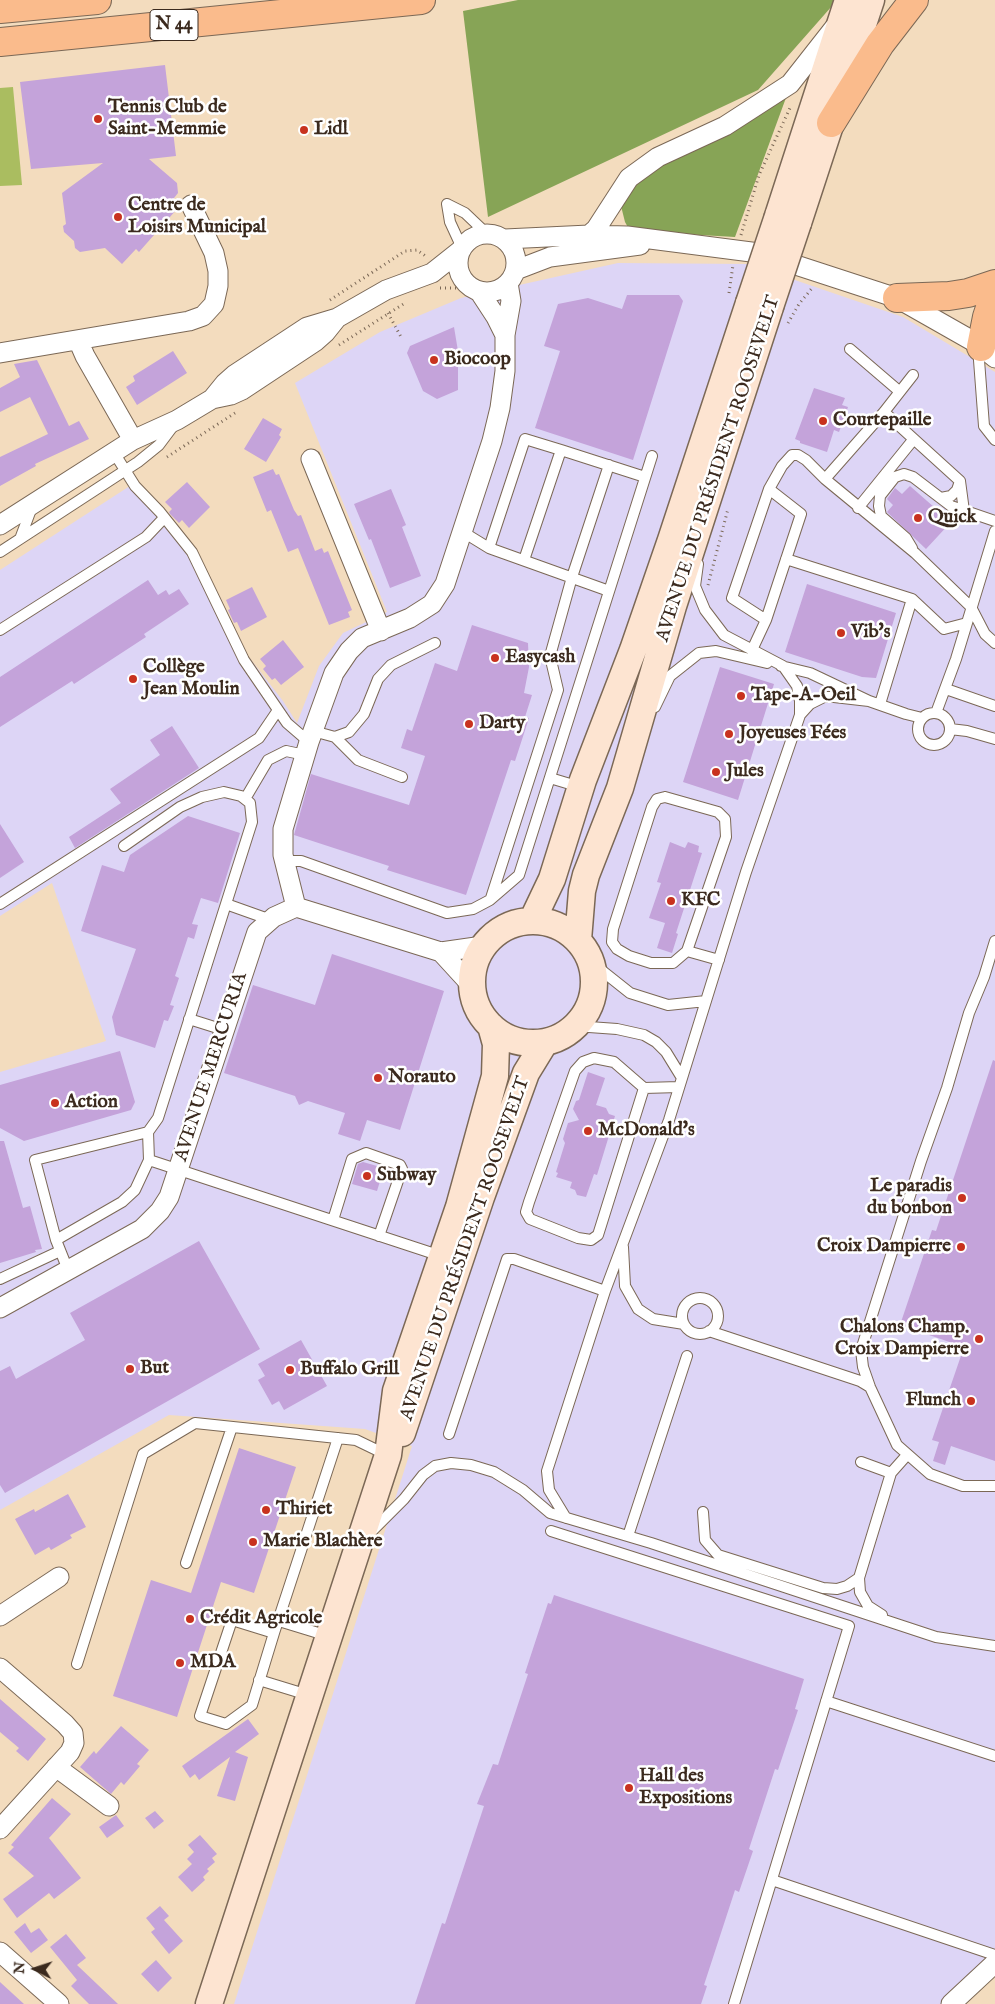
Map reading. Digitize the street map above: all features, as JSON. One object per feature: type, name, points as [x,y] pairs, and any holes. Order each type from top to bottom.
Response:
[{"type":"main road","points":[[0,9],[98,0]]},
{"type":"main road","name":"N 44","points":[[0,42],[421,0]]},
{"type":"main road","name":"AVENUE DU PRÉSIDENT ROOSEVELT","points":[[532,921],[552,879],[581,788],[633,650],[749,304],[831,123],[871,0]]},
{"type":"main road","points":[[831,123],[880,44],[914,0]]},
{"type":"main road","name":"AVENUE DU PRÉSIDENT ROOSEVELT","points":[[788,220],[845,9]]},
{"type":"main road","points":[[897,298],[949,296],[968,293],[995,284]]},
{"type":"main road","points":[[987,349],[987,317],[991,304],[995,300]]},
{"type":"main road","name":"AVENUE DU PRÉSIDENT ROOSEVELT","points":[[578,940],[582,892],[586,876],[620,788],[673,606],[704,509],[749,304]]},
{"type":"main road","points":[[532,921],[558,926],[578,940],[591,962],[594,979],[592,996],[586,1013],[575,1026],[561,1036],[545,1042],[528,1043],[510,1039],[491,1026],[480,1013],[474,997],[472,980],[475,963],[483,946],[505,928],[513,924],[532,921]]},
{"type":"main road","name":"AVENUE DU PRÉSIDENT ROOSEVELT","points":[[209,2004],[388,1455],[396,1391],[459,1207],[495,1076],[496,1044],[491,1026]]},
{"type":"main road","name":"AVENUE DU PRÉSIDENT ROOSEVELT","points":[[388,1455],[403,1432],[481,1197],[526,1073],[545,1042]]},
{"type":"street","points":[[589,235],[596,229],[628,178],[658,158],[725,126],[790,84],[845,9]]},
{"type":"street","points":[[0,353],[189,321],[203,316],[214,304],[218,279],[214,253],[191,205]]},
{"type":"street","points":[[436,283],[461,249],[476,235],[496,234],[505,239],[515,253],[517,262],[512,277],[511,301],[504,335],[505,371],[500,408],[492,441],[445,584],[432,604],[410,618],[362,638],[348,651],[334,674],[309,742],[283,829],[284,861],[296,907],[441,952],[483,946]]},
{"type":"street","points":[[505,239],[589,235],[665,240],[759,253],[897,298],[987,349]]},
{"type":"street","points":[[0,525],[133,440],[177,420],[212,399],[225,382],[234,375],[307,327],[337,318],[386,290],[412,278],[494,291],[512,277],[550,258],[579,252],[625,248],[665,240]]},
{"type":"street","points":[[461,249],[458,262],[459,270],[496,317],[504,335]]},
{"type":"street","points":[[78,340],[85,356],[133,440]]},
{"type":"street","points":[[311,459],[381,630]]},
{"type":"street","name":"AVENUE MERCURIA","points":[[0,1308],[142,1229],[160,1211],[169,1197],[257,932],[271,920],[296,907]]},
{"type":"street","points":[[441,952],[473,987]]},
{"type":"street","points":[[0,1616],[59,1577]]},
{"type":"street","points":[[0,1668],[73,1733],[74,1743],[70,1752],[0,1829]]},
{"type":"street","points":[[56,1767],[109,1806]]},
{"type":"street","points":[[0,1952],[59,2004]]},
{"type":"street","points":[[951,2004],[995,1963]]},
{"type":"lane","points":[[461,249],[450,222],[447,204],[464,213],[486,233]]},
{"type":"lane","points":[[850,349],[899,391]]},
{"type":"lane","points":[[987,349],[984,426],[995,440]]},
{"type":"lane","points":[[825,479],[884,412],[913,375]]},
{"type":"lane","points":[[884,412],[960,481],[964,511]]},
{"type":"lane","points":[[0,552],[125,470],[159,445],[177,420]]},
{"type":"lane","points":[[489,548],[525,439],[645,476]]},
{"type":"lane","points":[[858,508],[914,440]]},
{"type":"lane","points":[[524,560],[561,450]]},
{"type":"lane","points":[[113,452],[135,486],[192,552],[244,660],[287,723],[309,742]]},
{"type":"lane","points":[[766,620],[732,598],[769,489],[782,466],[792,455],[798,455],[806,460],[858,508],[915,553],[971,607],[985,634],[995,642]]},
{"type":"lane","points":[[284,861],[301,862],[447,913],[473,909],[490,900],[519,875],[652,456]]},
{"type":"lane","points":[[490,900],[558,690],[550,656],[572,577],[609,465]]},
{"type":"lane","points":[[915,553],[906,538],[881,516],[880,496],[895,477],[904,474],[913,476],[951,506],[995,521]]},
{"type":"lane","points":[[941,498],[951,496],[957,490],[960,481]]},
{"type":"lane","points":[[752,650],[766,620],[801,514],[769,489]]},
{"type":"lane","points":[[20,539],[32,504]]},
{"type":"lane","points":[[566,1518],[549,1490],[547,1471],[605,1291],[680,1082],[746,872],[800,715],[800,700],[796,686],[783,666],[724,635],[705,610],[695,586],[704,509]]},
{"type":"lane","points":[[0,630],[146,537],[164,518]]},
{"type":"lane","points":[[936,713],[946,689],[995,531]]},
{"type":"lane","points":[[462,532],[489,548],[609,591]]},
{"type":"lane","points":[[786,559],[912,599],[944,629],[967,623]]},
{"type":"lane","points":[[880,704],[912,599]]},
{"type":"lane","points":[[245,799],[268,760],[309,742],[349,732],[364,714],[378,679],[392,665],[435,643]]},
{"type":"lane","points":[[620,788],[670,676],[699,653],[716,651],[810,673],[869,701]]},
{"type":"lane","points":[[946,689],[995,706]]},
{"type":"lane","points":[[558,690],[576,695]]},
{"type":"lane","points":[[800,715],[810,704],[824,697],[834,697],[869,701],[922,718]]},
{"type":"lane","points":[[0,904],[259,738],[278,710]]},
{"type":"lane","points":[[931,713],[936,713],[946,719],[950,729],[947,738],[940,744],[926,744],[919,736],[918,727],[922,718],[931,713]]},
{"type":"lane","points":[[950,729],[967,731],[995,739]]},
{"type":"lane","points":[[335,737],[358,760],[402,777]]},
{"type":"lane","points":[[550,778],[581,788]]},
{"type":"lane","points":[[56,1240],[122,1202],[135,1190],[149,1160],[148,1132],[158,1118],[252,822],[250,803],[245,799],[224,792],[202,797],[180,807],[124,846]]},
{"type":"lane","points":[[665,797],[718,812],[725,820],[726,837],[687,951],[673,963],[651,963],[629,956],[617,949],[612,942],[613,929],[652,807],[657,799],[665,797]]},
{"type":"lane","points":[[226,904],[271,920]]},
{"type":"lane","points":[[995,942],[984,977],[969,1013],[947,1088],[921,1161],[861,1350],[863,1367],[870,1387],[897,1445],[930,1474],[963,1486],[995,1486]]},
{"type":"lane","points":[[687,951],[719,960]]},
{"type":"lane","points":[[591,962],[630,993],[668,1006],[706,1001]]},
{"type":"lane","points":[[189,1019],[224,1030]]},
{"type":"lane","points":[[575,1026],[617,1028],[644,1035],[656,1042],[666,1052],[680,1082]]},
{"type":"lane","points":[[594,1058],[614,1062],[644,1088],[598,1235],[591,1240],[578,1238],[530,1219],[526,1212],[575,1071],[583,1062],[594,1058]]},
{"type":"lane","points":[[644,1088],[680,1082]]},
{"type":"lane","points":[[68,1270],[56,1240],[35,1160],[148,1132]]},
{"type":"lane","points":[[333,1220],[352,1159],[366,1153],[400,1165],[402,1169],[379,1236]]},
{"type":"lane","points":[[149,1160],[442,1256]]},
{"type":"lane","points":[[623,1243],[625,1286],[638,1309],[653,1319],[684,1324]]},
{"type":"lane","points":[[0,1279],[60,1252]]},
{"type":"lane","points":[[449,1434],[507,1259],[514,1259],[605,1291]]},
{"type":"lane","points":[[698,1298],[705,1298],[716,1307],[718,1320],[709,1331],[702,1334],[689,1330],[684,1324],[683,1311],[686,1304],[698,1298]]},
{"type":"lane","points":[[709,1331],[860,1380],[870,1387]]},
{"type":"lane","points":[[628,1536],[686,1356]]},
{"type":"lane","points":[[77,1664],[143,1454],[195,1423],[356,1440],[388,1455]]},
{"type":"lane","points":[[186,1563],[232,1427]]},
{"type":"lane","points":[[274,1633],[232,1620],[200,1716],[226,1724],[252,1705],[338,1438]]},
{"type":"lane","points":[[894,1623],[868,1606],[860,1592],[859,1578],[891,1473],[907,1454]]},
{"type":"lane","points":[[861,1462],[891,1473]]},
{"type":"lane","points":[[358,1545],[404,1499],[424,1475],[435,1466],[451,1463],[471,1465],[494,1472],[523,1490],[550,1513],[628,1536],[936,1637],[995,1646]]},
{"type":"lane","points":[[703,1512],[705,1540],[718,1555],[823,1588],[837,1589],[847,1586],[859,1578]]},
{"type":"lane","points":[[551,1530],[849,1626],[734,2004]]},
{"type":"lane","points":[[279,1621],[329,1636]]},
{"type":"lane","points":[[259,1680],[309,1695]]},
{"type":"lane","points":[[826,1701],[995,1756]]},
{"type":"lane","points":[[772,1880],[995,1955]]},
{"type":"path","points":[[749,304],[730,282],[737,249],[759,175],[795,97],[790,84]]},
{"type":"path","points":[[436,283],[473,287]]},
{"type":"path","points":[[338,346],[409,300]]},
{"type":"path","points":[[388,313],[401,337]]},
{"type":"path","points":[[164,459],[239,410]]},
{"type":"shaded area","points":[[618,263],[748,264],[903,317],[995,372],[995,1961],[947,2004],[234,2004],[412,1446],[365,1429],[169,1415],[0,1510],[0,1072],[106,1041],[52,883],[0,916],[0,570],[136,482],[159,503],[185,536],[230,627],[248,656],[283,701],[297,723],[319,666],[343,633],[387,612],[295,383],[380,332],[461,298]]},
{"type":"green space","points":[[518,0],[834,0],[832,6],[758,90],[488,217],[463,11]]},
{"type":"green space","points":[[13,87],[22,185],[0,186],[0,88]]},
{"type":"green space","points":[[787,95],[735,237],[630,231],[625,222],[621,206],[627,185]]},
{"type":"building","name":"Tennis Club de Saint-Memmie","points":[[165,65],[176,156],[149,159],[177,183],[178,193],[170,203],[177,209],[139,252],[136,249],[122,264],[105,248],[80,252],[75,248],[74,241],[64,232],[63,226],[66,224],[62,193],[103,163],[31,169],[20,82]]},
{"type":"building","points":[[627,295],[679,295],[683,301],[633,460],[535,428],[560,351],[544,346],[558,304],[588,298],[622,309]]},
{"type":"building","name":"Biocoop","points":[[454,327],[458,351],[458,390],[437,399],[423,391],[407,353],[410,346]]},
{"type":"building","points":[[173,351],[187,373],[137,405],[126,387],[135,381],[133,376]]},
{"type":"building","points":[[37,360],[69,426],[79,421],[89,439],[35,464],[36,466],[0,486],[0,457],[48,434],[30,397],[0,412],[0,388],[20,377],[14,364]]},
{"type":"building","name":"Courtepaille","points":[[814,388],[845,398],[842,405],[848,407],[839,432],[834,430],[827,452],[800,443],[800,441],[795,439]]},
{"type":"building","points":[[263,418],[282,429],[279,435],[281,437],[266,462],[244,449]]},
{"type":"building","points":[[273,469],[276,475],[279,474],[294,510],[298,516],[301,515],[315,551],[322,548],[324,553],[328,551],[352,610],[348,612],[350,617],[329,625],[298,548],[288,552],[271,510],[267,512],[253,477]]},
{"type":"building","points":[[187,482],[210,507],[189,528],[182,520],[179,523],[170,514],[169,512],[172,509],[165,502]]},
{"type":"building","name":"Quick","points":[[910,486],[951,522],[926,549],[887,512],[893,505],[887,499],[895,488],[902,494]]},
{"type":"building","points":[[391,489],[406,525],[402,527],[421,576],[390,588],[371,539],[369,540],[354,504]]},
{"type":"building","points":[[148,580],[158,595],[166,590],[169,595],[179,589],[189,604],[144,634],[146,637],[74,684],[72,681],[0,727],[0,677]]},
{"type":"building","name":"Vib's","points":[[807,584],[896,613],[876,678],[862,677],[785,652]]},
{"type":"building","points":[[252,587],[267,617],[241,631],[237,622],[234,623],[226,600]]},
{"type":"building","points":[[472,625],[528,643],[529,667],[524,693],[532,695],[525,717],[529,718],[515,761],[511,760],[466,895],[387,870],[389,866],[294,835],[311,774],[409,805],[425,756],[401,748],[407,729],[412,731],[435,663],[457,671]]},
{"type":"building","points":[[283,640],[304,667],[281,685],[275,678],[272,680],[263,669],[266,666],[260,659]]},
{"type":"building","points":[[720,667],[774,684],[738,800],[683,782]]},
{"type":"building","points":[[172,726],[199,768],[75,848],[69,837],[121,803],[110,789],[160,755],[150,740]]},
{"type":"building","points":[[188,816],[240,833],[218,903],[201,898],[192,924],[198,925],[194,939],[188,937],[175,976],[179,978],[170,1005],[174,1006],[168,1021],[164,1020],[155,1048],[116,1035],[112,1017],[136,949],[81,931],[102,865],[124,872],[130,855]]},
{"type":"building","points":[[0,824],[24,862],[0,878]]},
{"type":"building","name":"KFC","points":[[670,842],[685,848],[688,842],[699,846],[698,852],[702,853],[676,933],[678,934],[672,953],[657,948],[665,923],[649,918],[661,883],[657,882]]},
{"type":"building","points":[[332,954],[444,991],[400,1130],[367,1120],[360,1141],[338,1134],[345,1113],[308,1101],[299,1105],[295,1096],[224,1073],[253,985],[315,1005]]},
{"type":"building","points":[[120,1051],[135,1102],[131,1110],[24,1141],[0,1128],[0,1085]]},
{"type":"building","name":"Croix Dampierre","points":[[993,1060],[995,1061],[995,1461],[951,1446],[945,1465],[933,1461],[939,1442],[932,1440],[964,1347],[900,1325],[932,1230],[936,1231]]},
{"type":"building","name":"McDonald's","points":[[588,1072],[605,1078],[596,1105],[606,1108],[609,1114],[615,1116],[597,1175],[594,1174],[586,1197],[577,1195],[575,1190],[570,1188],[572,1182],[556,1177],[558,1173],[556,1172],[565,1143],[563,1139],[568,1123],[579,1120],[573,1109],[576,1101],[579,1100]]},
{"type":"building","points":[[0,1141],[4,1141],[23,1208],[30,1206],[42,1249],[0,1263]]},
{"type":"building","name":"Subway","points":[[363,1162],[384,1168],[377,1191],[352,1184],[358,1164]]},
{"type":"building","name":"But","points":[[199,1241],[260,1349],[5,1493],[0,1485],[0,1371],[10,1366],[16,1379],[85,1340],[70,1313]]},
{"type":"building","name":"Buffalo Grill","points":[[301,1340],[327,1386],[284,1410],[279,1401],[272,1405],[258,1380],[265,1376],[258,1364]]},
{"type":"building","points":[[239,1448],[296,1467],[254,1593],[221,1582],[177,1717],[113,1696],[151,1580],[191,1593]]},
{"type":"building","points":[[68,1494],[86,1527],[70,1535],[72,1538],[51,1550],[49,1547],[35,1555],[15,1519],[34,1509],[35,1512]]},
{"type":"building","name":"Hall des Expositions","points":[[554,1595],[804,1679],[795,1709],[798,1710],[778,1770],[775,1769],[749,1849],[753,1851],[739,1892],[735,1890],[704,1985],[707,1986],[701,2004],[415,2004],[442,1923],[445,1924],[484,1806],[477,1804],[493,1764],[498,1765],[528,1674],[525,1673],[548,1603],[551,1604]]},
{"type":"building","points":[[0,1699],[46,1739],[28,1761],[16,1751],[19,1748],[0,1732]]},
{"type":"building","points":[[248,1719],[259,1734],[235,1752],[248,1757],[235,1801],[217,1796],[230,1757],[199,1780],[195,1774],[190,1778],[182,1766]]},
{"type":"building","points":[[121,1726],[149,1750],[137,1764],[140,1766],[124,1785],[121,1782],[111,1794],[80,1767],[94,1751],[96,1754]]},
{"type":"building","points":[[52,1798],[71,1814],[49,1838],[81,1878],[54,1899],[49,1893],[17,1918],[3,1899],[34,1876],[8,1853],[14,1847],[11,1845]]},
{"type":"building","points":[[155,1811],[164,1821],[154,1829],[145,1818]]},
{"type":"building","points":[[116,1815],[124,1826],[107,1838],[99,1827]]},
{"type":"building","points":[[200,1835],[217,1854],[212,1858],[215,1862],[207,1869],[209,1871],[203,1877],[205,1880],[192,1892],[178,1877],[192,1864],[187,1859],[194,1852],[188,1845]]},
{"type":"building","points":[[160,1906],[169,1916],[164,1920],[183,1941],[169,1954],[151,1932],[155,1929],[146,1918]]},
{"type":"building","points":[[25,1923],[31,1933],[39,1928],[48,1940],[31,1953],[14,1932]]},
{"type":"building","points":[[66,1934],[86,1958],[77,1965],[118,2004],[89,2004],[71,1986],[77,1980],[50,1947]]},
{"type":"building","points":[[156,1960],[172,1978],[158,1992],[141,1974]]},
{"type":"building","points":[[0,1982],[24,2004],[0,2004]]},
{"type":"place","name":"Tennis Club de Saint-Memmie","points":[[98,119]]},
{"type":"place","name":"Lidl","points":[[304,130]]},
{"type":"place","name":"Centre de Loisirs Municipal","points":[[118,217]]},
{"type":"place","name":"Biocoop","points":[[434,360]]},
{"type":"place","name":"Courtepaille","points":[[823,421]]},
{"type":"place","name":"Quick","points":[[918,518]]},
{"type":"place","name":"Vib's","points":[[841,633]]},
{"type":"place","name":"Easycash","points":[[495,658]]},
{"type":"place","name":"Collège Jean Moulin","points":[[133,679]]},
{"type":"place","name":"Tape-A-Oeil","points":[[741,696]]},
{"type":"place","name":"Darty","points":[[469,724]]},
{"type":"place","name":"Joyeuses Fées","points":[[729,734]]},
{"type":"place","name":"Jules","points":[[716,772]]},
{"type":"place","name":"KFC","points":[[671,901]]},
{"type":"place","name":"Norauto","points":[[378,1078]]},
{"type":"place","name":"Action","points":[[55,1103]]},
{"type":"place","name":"McDonald's","points":[[588,1131]]},
{"type":"place","name":"Subway","points":[[367,1176]]},
{"type":"place","name":"Le paradis du bonbon","points":[[962,1198]]},
{"type":"place","name":"Croix Dampierre","points":[[961,1247]]},
{"type":"place","name":"Chalons Champ. Croix Dampierre","points":[[979,1339]]},
{"type":"place","name":"But","points":[[130,1369]]},
{"type":"place","name":"Buffalo Grill","points":[[290,1370]]},
{"type":"place","name":"Flunch","points":[[971,1401]]},
{"type":"place","name":"Thiriet","points":[[266,1510]]},
{"type":"place","name":"Marie Blachère","points":[[253,1542]]},
{"type":"place","name":"Crédit Agricole","points":[[190,1619]]},
{"type":"place","name":"MDA","points":[[180,1663]]},
{"type":"place","name":"Hall des Expositions","points":[[629,1788]]}]
